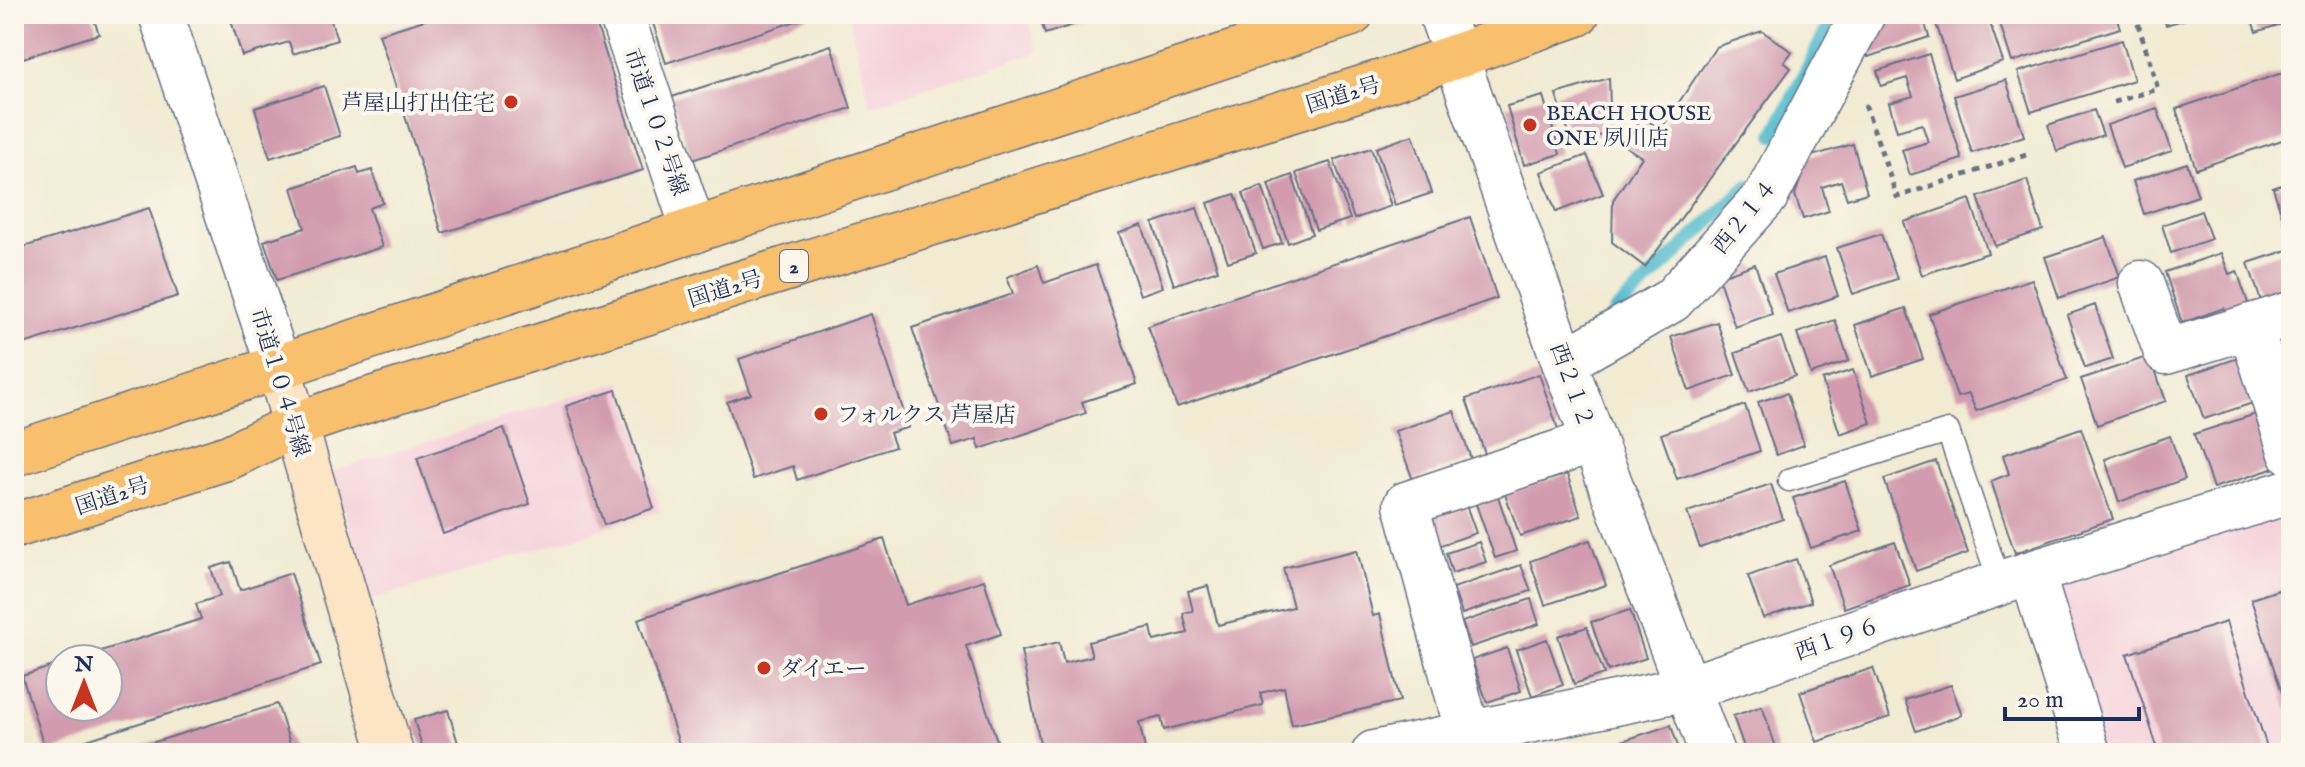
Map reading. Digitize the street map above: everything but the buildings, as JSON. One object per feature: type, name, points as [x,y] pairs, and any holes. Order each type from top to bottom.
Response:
[{"type":"highway","points":[[14,454],[1351,14]]},
{"type":"highway","name":"国道2号","points":[[14,526],[229,457],[295,425],[362,402],[1391,79],[1577,14]]},
{"type":"street","name":"市道１０４号線","points":[[161,14],[278,365],[391,753]]},
{"type":"street","name":"市道１０２号線","points":[[621,14],[694,231]]},
{"type":"street","name":"西２１２","points":[[1441,14],[1564,362],[1712,753]]},
{"type":"street","name":"西２１４","points":[[1564,362],[1672,300],[1766,196],[1854,30]]},
{"type":"street","points":[[2141,283],[2166,352],[2271,320],[2291,453]]},
{"type":"street","points":[[1468,733],[1406,504],[1593,441]]},
{"type":"street","name":"西１９６","points":[[1374,753],[1688,688],[2016,578],[2291,491]]},
{"type":"street","points":[[2016,578],[2088,753]]},
{"type":"lane","points":[[1789,480],[1948,431],[2016,578]]},
{"type":"path","points":[[2114,102],[2158,89],[2135,14]]},
{"type":"path","points":[[1854,30],[1897,197],[2029,154]]},
{"type":"shaded area","points":[[848,14],[1026,14],[1038,52],[871,106]]},
{"type":"shaded area","points":[[621,382],[661,511],[372,600],[332,471]]},
{"type":"shaded area","points":[[2291,514],[2291,753],[2101,753],[2050,588]]},
{"type":"waterway","points":[[1774,135],[1835,14]]},
{"type":"waterway","points":[[1615,312],[1748,185]]},
{"type":"place","name":"芦屋山打出住宅","points":[[511,102]]},
{"type":"place","name":"BEACH HOUSE ONE 夙川店","points":[[1530,125]]},
{"type":"place","name":"フォルクス 芦屋店","points":[[821,414]]},
{"type":"place","name":"ダイエー","points":[[764,668]]}]
